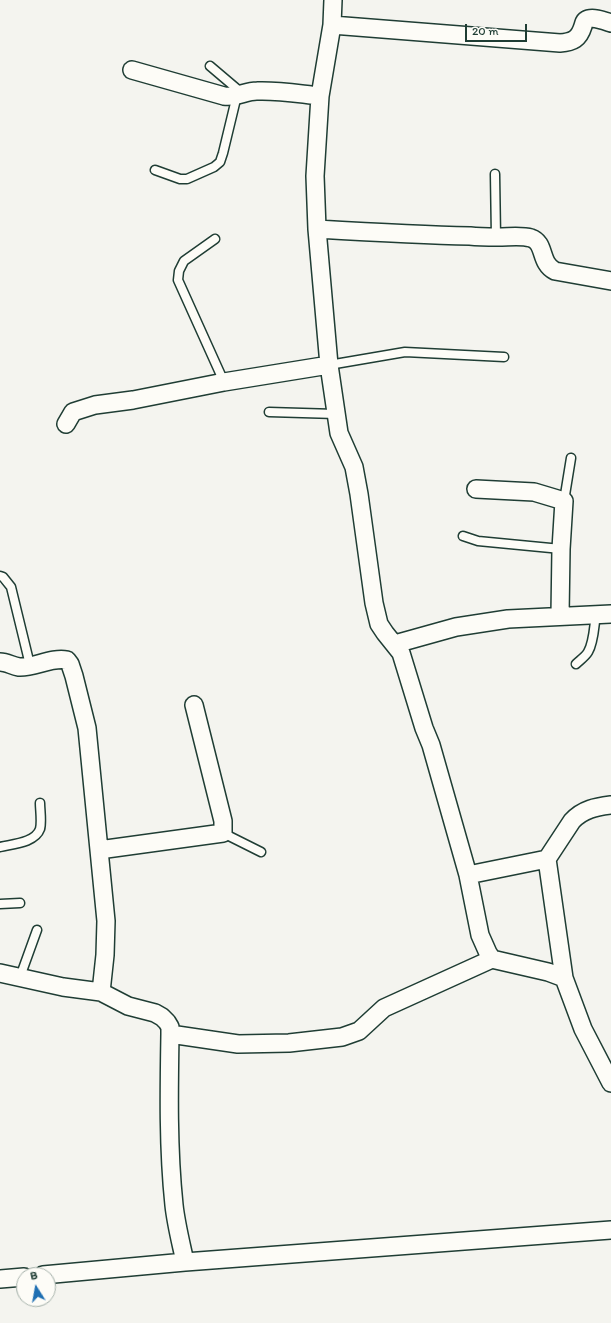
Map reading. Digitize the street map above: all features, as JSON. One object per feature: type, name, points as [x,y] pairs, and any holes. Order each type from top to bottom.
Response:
[{"type":"street","points":[[333,0],[332,25],[320,96],[315,176],[317,229],[329,366],[339,433],[354,467],[374,603],[379,624],[401,654],[424,728],[431,745],[468,875],[480,935],[492,959]]},
{"type":"street","points":[[332,25],[560,43],[575,40],[579,36],[586,20],[591,19],[611,23]]},
{"type":"street","points":[[132,70],[224,96],[232,97],[249,91],[260,90],[320,96]]},
{"type":"street","points":[[317,229],[532,238],[539,243],[546,265],[555,271],[611,281]]},
{"type":"street","points":[[66,424],[73,412],[95,405],[133,400],[224,382],[329,366]]},
{"type":"street","points":[[476,489],[534,492],[564,501],[561,549],[560,616]]},
{"type":"street","points":[[395,644],[456,627],[508,619],[603,614]]},
{"type":"street","points":[[0,662],[5,662],[12,666],[20,667],[63,659],[67,660],[70,664],[87,728],[106,921],[105,955],[101,992]]},
{"type":"street","points":[[99,850],[223,833],[223,821],[194,705]]},
{"type":"street","points":[[611,805],[594,807],[577,815],[572,820],[546,859],[564,978],[583,1029],[611,1083]]},
{"type":"street","points":[[468,875],[546,859]]},
{"type":"street","points":[[170,1034],[238,1044],[289,1043],[342,1037],[359,1030],[384,1008],[492,959],[548,972],[564,978]]},
{"type":"street","points":[[0,973],[63,987],[101,992],[128,1006],[154,1013],[162,1017],[167,1022],[170,1027],[169,1073],[174,1199],[185,1262]]},
{"type":"street","points":[[56,1274],[185,1262],[611,1230]]},
{"type":"street","points":[[0,1279],[16,1278]]},
{"type":"lane","points":[[155,170],[180,179],[187,179],[214,167],[220,162],[240,95],[210,66]]},
{"type":"lane","points":[[495,174],[496,237]]},
{"type":"lane","points":[[215,239],[184,261],[179,271],[178,280],[224,382]]},
{"type":"lane","points":[[329,366],[405,352],[504,357]]},
{"type":"lane","points":[[269,412],[336,414]]},
{"type":"lane","points":[[564,501],[571,458]]},
{"type":"lane","points":[[463,536],[478,541],[561,549]]},
{"type":"lane","points":[[0,576],[3,577],[11,587],[30,665]]},
{"type":"lane","points":[[576,664],[587,654],[603,614]]},
{"type":"lane","points":[[0,847],[25,841],[34,837],[40,828],[40,803]]},
{"type":"lane","points":[[223,833],[261,852]]},
{"type":"lane","points":[[0,904],[20,903]]},
{"type":"lane","points":[[20,977],[37,930]]}]
